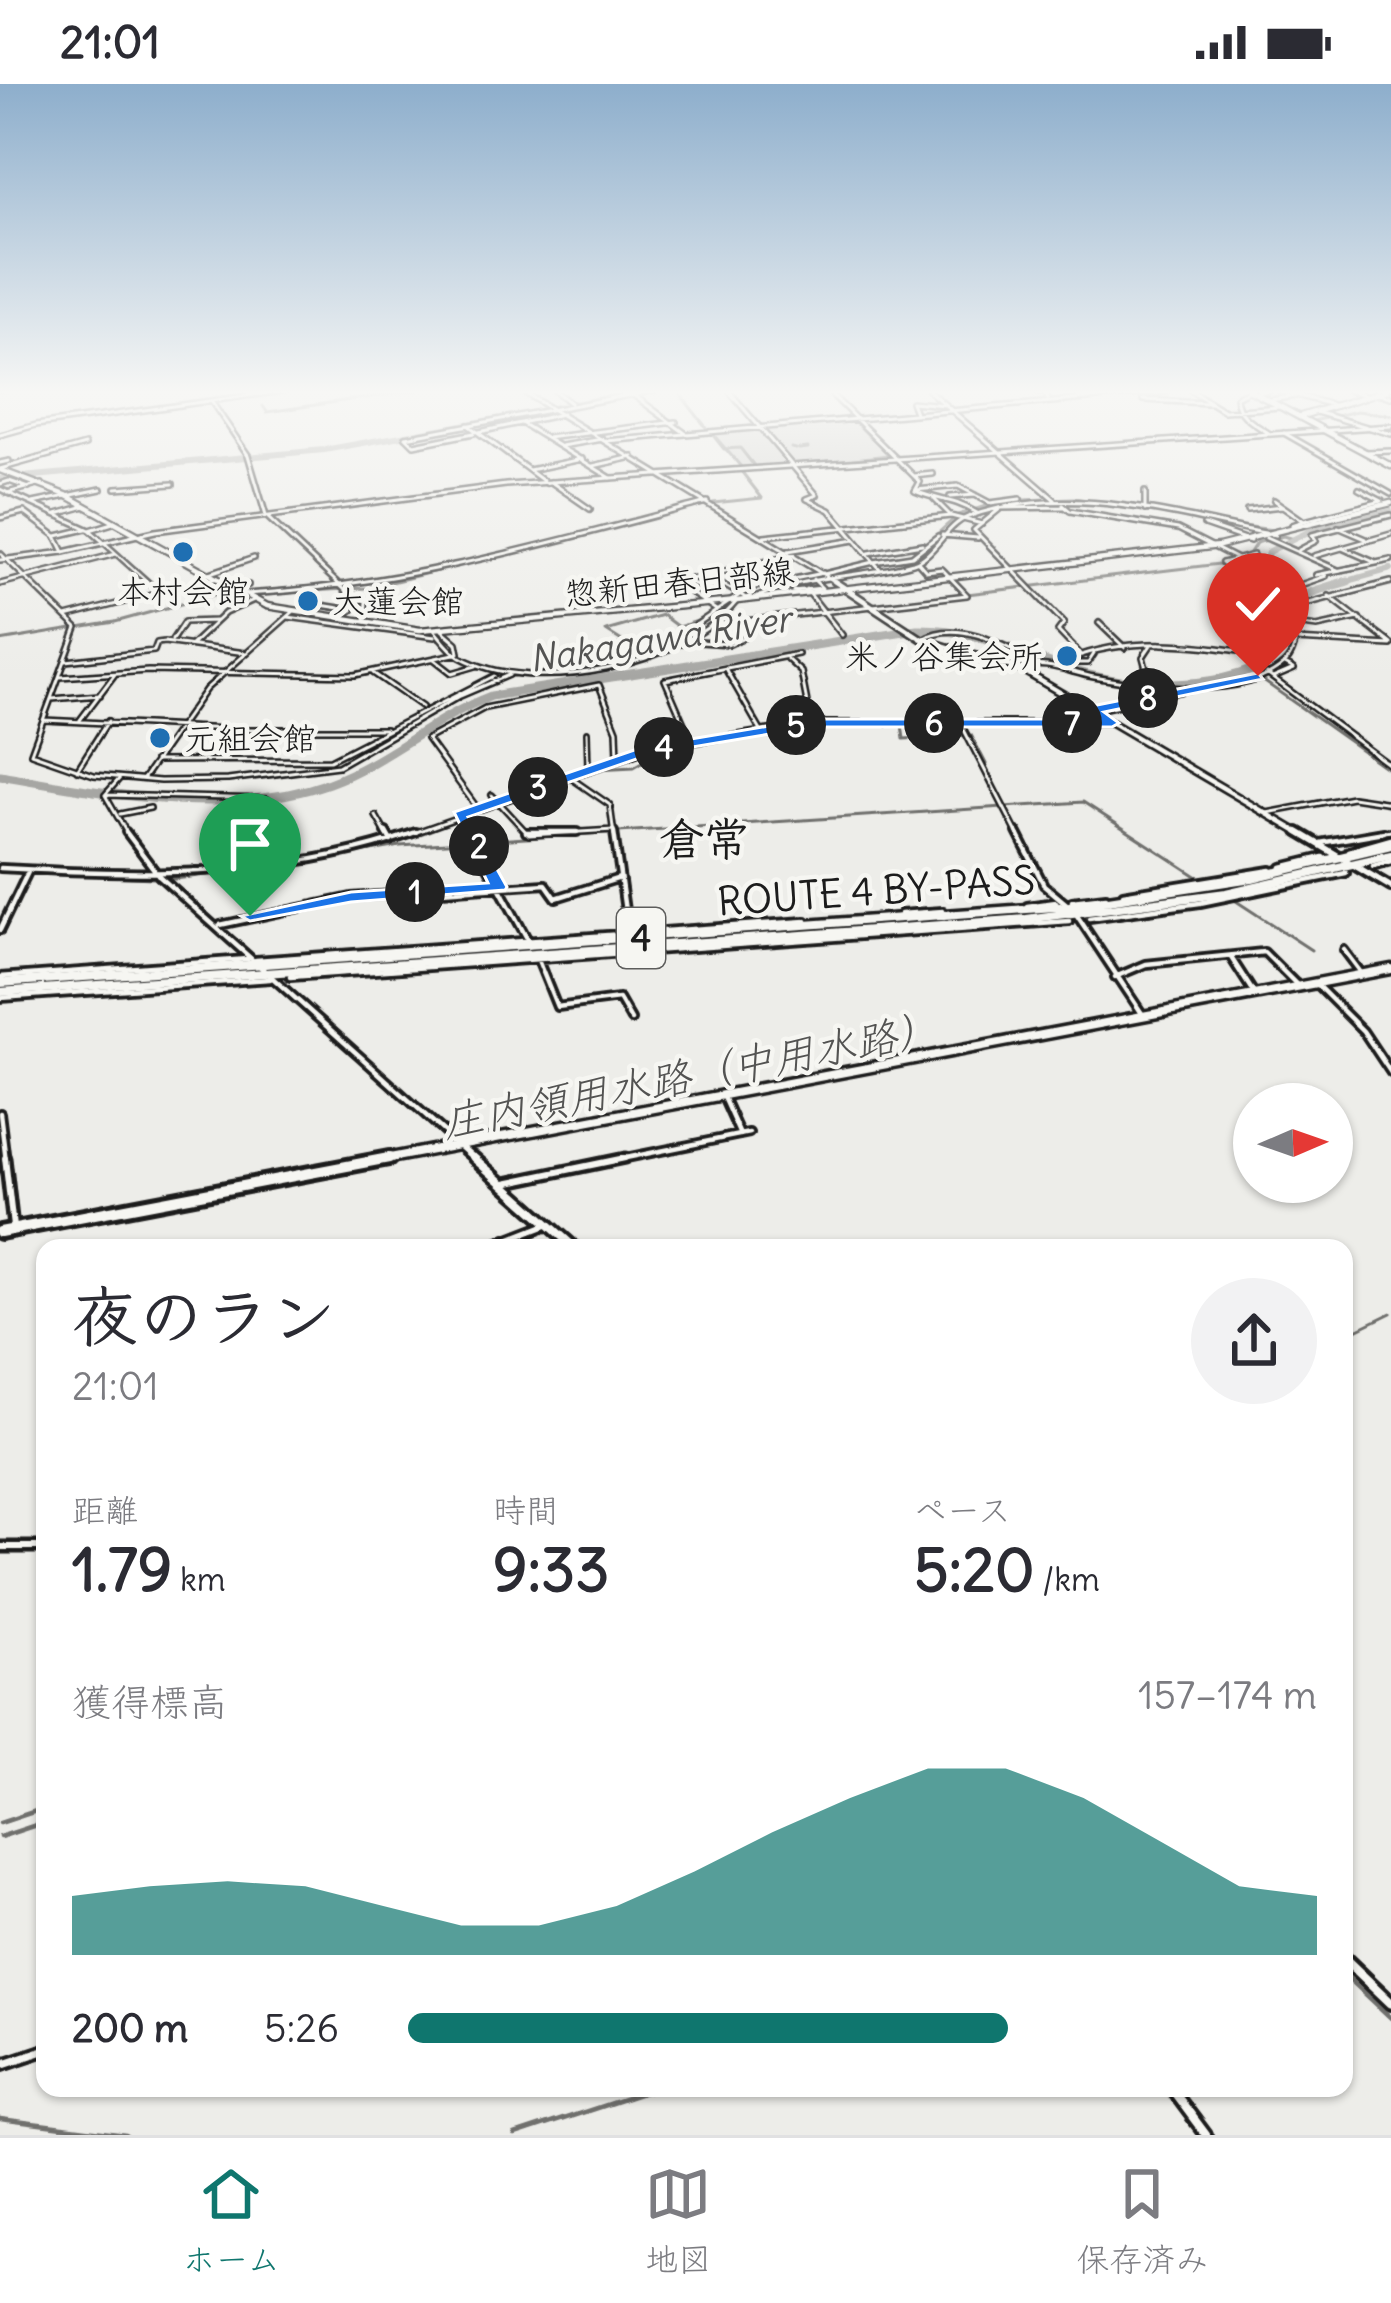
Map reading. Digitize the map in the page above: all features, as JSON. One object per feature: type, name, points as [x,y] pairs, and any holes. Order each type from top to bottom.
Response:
[{"type":"main road","name":"惣新田春日部線","points":[[46,486],[291,615],[437,632],[1219,546],[1266,538],[1391,503]]},
{"type":"main road","name":"ROUTE 4 BY-PASS","points":[[1072,910],[1277,871],[1391,842]]},
{"type":"main road","name":"ROUTE 4 BY-PASS","points":[[0,995],[1072,910],[1128,910],[1291,882],[1391,858]]},
{"type":"main road","name":"ROUTE 4 BY-PASS","points":[[0,980],[1023,915]]},
{"type":"main road","points":[[0,1232],[1391,969]]},
{"type":"street","points":[[23,486],[29,488]]},
{"type":"street","points":[[7,493],[36,486]]},
{"type":"street","points":[[116,488],[149,486]]},
{"type":"street","points":[[257,486],[266,516],[344,590],[363,598],[368,613],[364,622]]},
{"type":"street","points":[[2,558],[64,552],[137,534],[517,486]]},
{"type":"street","points":[[554,486],[590,509]]},
{"type":"street","points":[[680,486],[788,550],[921,639],[1022,670],[1319,844],[1346,854],[1350,869],[1391,887]]},
{"type":"street","points":[[809,486],[817,495],[807,499],[830,510],[880,569]]},
{"type":"street","points":[[915,490],[918,486]]},
{"type":"street","points":[[915,490],[953,486]]},
{"type":"street","points":[[959,486],[999,507],[1064,507],[1180,529],[1237,559]]},
{"type":"street","points":[[1040,486],[1064,507]]},
{"type":"street","points":[[0,487],[88,529],[160,592]]},
{"type":"street","points":[[944,487],[976,513]]},
{"type":"street","points":[[32,503],[100,489]]},
{"type":"street","points":[[1290,532],[1284,529],[1382,501],[1359,489]]},
{"type":"street","points":[[915,490],[951,516]]},
{"type":"street","points":[[1141,520],[1146,511],[1145,492]]},
{"type":"street","points":[[934,500],[975,495]]},
{"type":"street","points":[[683,638],[733,599],[908,557],[976,513],[1056,499]]},
{"type":"street","points":[[1083,499],[1086,512]]},
{"type":"street","points":[[990,503],[1083,499],[1275,535]]},
{"type":"street","points":[[1274,500],[1304,521]]},
{"type":"street","points":[[245,594],[344,590],[707,502]]},
{"type":"street","points":[[56,514],[86,506]]},
{"type":"street","points":[[1247,510],[1282,506]]},
{"type":"street","points":[[999,507],[974,530],[978,538],[1064,623],[1058,631],[1080,654]]},
{"type":"street","points":[[0,518],[43,508]]},
{"type":"street","points":[[24,512],[56,536],[64,552]]},
{"type":"street","points":[[926,513],[931,518]]},
{"type":"street","points":[[1299,550],[1316,542],[1312,535],[1391,515]]},
{"type":"street","points":[[764,536],[951,516],[982,524]]},
{"type":"street","points":[[1180,529],[1188,520]]},
{"type":"street","points":[[1188,520],[1250,541]]},
{"type":"street","points":[[56,536],[115,523]]},
{"type":"street","points":[[1338,527],[1368,540]]},
{"type":"street","points":[[1314,556],[1390,535]]},
{"type":"street","points":[[940,536],[978,538]]},
{"type":"street","points":[[1266,538],[1339,570]]},
{"type":"street","points":[[788,550],[855,540]]},
{"type":"street","points":[[867,554],[930,544]]},
{"type":"street","points":[[752,597],[826,575],[917,562],[930,544]]},
{"type":"street","points":[[1342,548],[1370,562],[1383,562]]},
{"type":"street","points":[[0,584],[116,554]]},
{"type":"street","points":[[701,590],[687,580],[794,555]]},
{"type":"street","points":[[1238,650],[1254,588],[1222,562],[1253,555]]},
{"type":"street","points":[[437,632],[476,666],[509,675],[554,675],[630,663],[717,623],[967,595],[942,569],[926,571],[908,557]]},
{"type":"street","points":[[2,558],[76,627],[31,753],[77,770],[120,778],[228,780],[338,766],[509,675]]},
{"type":"street","points":[[210,573],[254,558]]},
{"type":"street","points":[[1303,584],[1391,560]]},
{"type":"street","points":[[1316,575],[1350,570]]},
{"type":"street","points":[[708,575],[733,599]]},
{"type":"street","points":[[65,617],[218,578]]},
{"type":"street","points":[[793,591],[822,587],[813,579]]},
{"type":"street","points":[[229,584],[246,581],[248,585]]},
{"type":"street","points":[[1092,710],[1267,674],[1285,664],[1305,604],[1391,582]]},
{"type":"street","points":[[716,610],[691,593],[722,584]]},
{"type":"street","points":[[807,591],[842,635]]},
{"type":"street","points":[[1329,596],[1391,645]]},
{"type":"street","points":[[191,645],[216,621],[254,599]]},
{"type":"street","points":[[717,623],[733,599]]},
{"type":"street","points":[[310,614],[321,605],[368,613]]},
{"type":"street","points":[[328,616],[337,607]]},
{"type":"street","points":[[341,618],[350,611]]},
{"type":"street","points":[[143,779],[178,724],[223,674],[291,615],[425,639],[437,632]]},
{"type":"street","points":[[1295,624],[1317,627],[1359,618]]},
{"type":"street","points":[[170,643],[184,622],[216,621]]},
{"type":"street","points":[[1099,623],[1125,648]]},
{"type":"street","points":[[437,632],[457,643],[459,653]]},
{"type":"street","points":[[921,639],[930,632],[958,632],[1001,644],[1036,663],[1109,683],[1213,685]]},
{"type":"street","points":[[683,638],[730,644],[742,638]]},
{"type":"street","points":[[1295,640],[1391,645]]},
{"type":"street","points":[[66,661],[154,651],[158,643],[247,653]]},
{"type":"street","points":[[1147,672],[1143,657],[1151,645]]},
{"type":"street","points":[[1096,652],[1088,663],[1072,661],[1080,654],[1151,645],[1257,655]]},
{"type":"street","points":[[60,677],[373,673],[459,653]]},
{"type":"street","points":[[123,673],[128,655]]},
{"type":"street","points":[[692,742],[665,680],[798,655]]},
{"type":"street","points":[[787,658],[801,672],[811,723]]},
{"type":"street","points":[[434,659],[454,674],[476,666]]},
{"type":"street","points":[[1022,670],[1036,663]]},
{"type":"street","points":[[1273,678],[1294,669],[1285,664]]},
{"type":"street","points":[[726,670],[760,730]]},
{"type":"street","points":[[373,673],[424,709]]},
{"type":"street","points":[[80,720],[115,674]]},
{"type":"street","points":[[1267,674],[1391,766]]},
{"type":"street","points":[[155,760],[330,760],[494,676]]},
{"type":"street","points":[[478,809],[427,739],[484,709],[599,686],[617,730],[618,759]]},
{"type":"street","points":[[52,699],[100,695]]},
{"type":"street","points":[[44,720],[397,731]]},
{"type":"street","points":[[77,770],[108,721]]},
{"type":"street","points":[[0,868],[159,876],[281,864],[392,841],[618,759],[811,723],[1112,723]]},
{"type":"street","points":[[961,724],[1043,885],[1072,910],[1143,1015]]},
{"type":"street","points":[[587,732],[588,769]]},
{"type":"street","points":[[568,776],[608,800],[628,933]]},
{"type":"street","points":[[105,795],[120,778]]},
{"type":"street","points":[[105,795],[267,799]]},
{"type":"street","points":[[105,795],[126,839],[159,876],[565,1239]]},
{"type":"street","points":[[492,795],[529,835],[614,830]]},
{"type":"street","points":[[1265,813],[1352,797],[1391,803]]},
{"type":"street","points":[[118,815],[150,808]]},
{"type":"street","points":[[460,815],[529,943],[628,933],[1023,915]]},
{"type":"street","points":[[376,816],[392,841]]},
{"type":"street","points":[[1319,844],[1391,831]]},
{"type":"street","points":[[281,864],[284,834]]},
{"type":"street","points":[[1277,871],[1323,857]]},
{"type":"street","points":[[1373,866],[1391,858]]},
{"type":"street","points":[[0,930],[29,870]]},
{"type":"street","points":[[219,926],[351,897],[546,884],[556,898],[620,878]]},
{"type":"street","points":[[290,977],[538,960],[1023,915],[1056,902]]},
{"type":"street","points":[[1089,918],[1128,910]]},
{"type":"street","points":[[1344,950],[1362,974]]},
{"type":"street","points":[[1115,976],[1145,964],[1264,952],[1297,986]]},
{"type":"street","points":[[1229,956],[1255,994]]},
{"type":"street","points":[[538,960],[557,1007],[619,999],[631,1020]]},
{"type":"street","points":[[1314,983],[1363,1031],[1391,1073]]},
{"type":"street","points":[[722,1096],[740,1135]]},
{"type":"street","points":[[0,1113],[13,1230]]},
{"type":"street","points":[[505,1184],[749,1133]]},
{"type":"street","points":[[510,1239],[549,1224]]},
{"type":"street","points":[[0,1547],[36,1546]]},
{"type":"street","points":[[1353,1967],[1391,2003]]},
{"type":"street","points":[[0,2065],[36,2053]]},
{"type":"street","points":[[1178,2097],[1206,2135]]},
{"type":"waterway","points":[[713,503],[762,498],[752,486]]},
{"type":"waterway","points":[[1022,500],[1073,498],[1108,503]]},
{"type":"waterway","points":[[1358,509],[1391,500]]},
{"type":"waterway","points":[[678,511],[704,505]]},
{"type":"waterway","points":[[936,535],[958,515],[989,505]]},
{"type":"waterway","points":[[1291,583],[1266,560],[1268,552],[1310,531],[1391,511]]},
{"type":"waterway","points":[[1229,524],[1273,530]]},
{"type":"waterway","points":[[1249,554],[1256,543],[1283,536],[1293,539]]},
{"type":"waterway","points":[[250,594],[367,588],[465,564]]},
{"type":"waterway","points":[[967,594],[1219,564]]},
{"type":"waterway","points":[[1337,584],[1391,569]]},
{"type":"waterway","name":"Nakagawa River","points":[[0,775],[165,799],[207,801],[290,794],[350,774],[491,696],[917,629],[974,636],[1112,680],[1196,683],[1249,671],[1272,660],[1280,624],[1292,604],[1348,581]]},
{"type":"waterway","points":[[1291,583],[1295,596]]},
{"type":"waterway","points":[[0,641],[115,622],[221,593],[240,594]]},
{"type":"waterway","points":[[591,652],[625,643],[606,631],[662,615],[678,627],[701,620]]},
{"type":"waterway","points":[[538,673],[640,657],[713,615]]},
{"type":"waterway","points":[[491,680],[510,673]]},
{"type":"waterway","points":[[1252,673],[1391,771]]},
{"type":"waterway","points":[[853,724],[902,725],[904,739],[971,735],[986,764]]},
{"type":"waterway","points":[[596,769],[634,767],[648,759],[649,751],[677,747]]},
{"type":"waterway","points":[[388,846],[508,801]]},
{"type":"waterway","points":[[318,860],[400,846],[1083,802],[1201,879]]},
{"type":"waterway","points":[[0,871],[175,879],[309,862]]},
{"type":"waterway","points":[[1230,897],[1311,950]]},
{"type":"waterway","name":"庄内領用水路（中用水路）","points":[[467,1148],[676,1108]]},
{"type":"waterway","name":"庄内領用水路（中用水路）","points":[[120,1215],[458,1150]]},
{"type":"waterway","points":[[1353,1332],[1391,1313]]},
{"type":"waterway","points":[[0,1823],[36,1811]]},
{"type":"waterway","points":[[0,1837],[36,1825]]},
{"type":"waterway","points":[[1353,1982],[1391,2018]]},
{"type":"waterway","points":[[515,2135],[630,2097]]},
{"type":"waterway","points":[[0,2119],[126,2135]]},
{"type":"place","name":"本村会館","points":[[183,552]]},
{"type":"place","name":"大蓮会館","points":[[308,601]]},
{"type":"place","name":"米ノ谷集会所","points":[[1067,656]]},
{"type":"place","name":"元組会館","points":[[160,738]]},
{"type":"district","name":"倉常","points":[[704,839]]},
{"type":"route","points":[[250,916],[351,897],[499,887],[460,815],[648,750],[811,723],[1112,723],[1092,710],[1258,676]]}]
